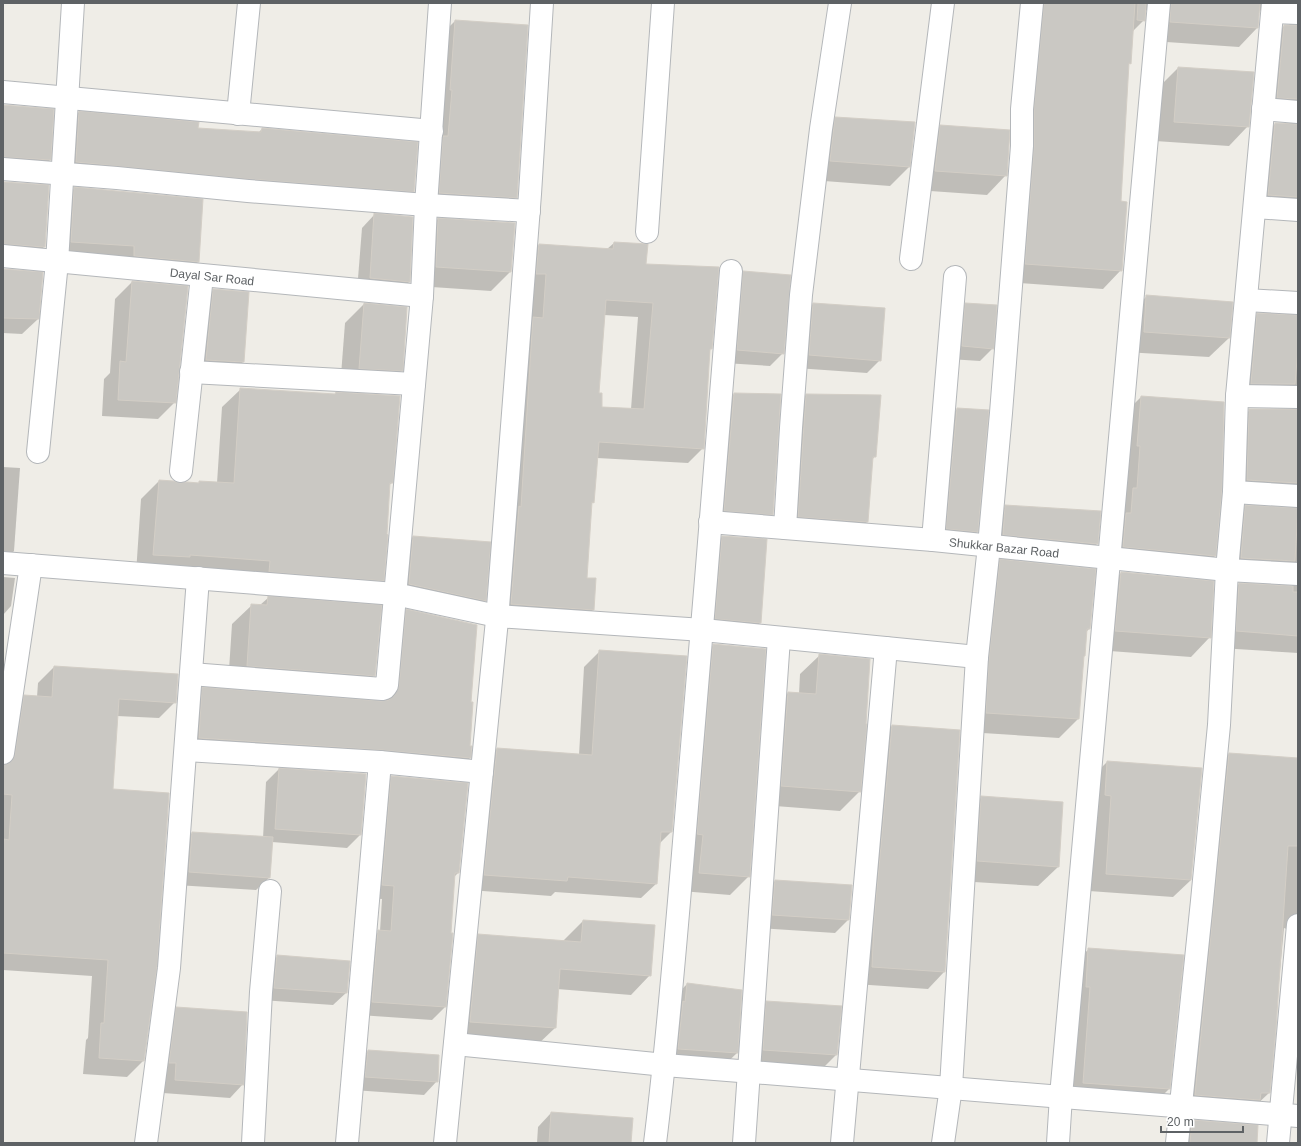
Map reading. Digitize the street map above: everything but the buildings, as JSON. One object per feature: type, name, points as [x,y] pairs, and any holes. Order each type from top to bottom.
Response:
[{"type":"street","points":[[38,452],[57,262],[73,3]]},
{"type":"street","points":[[238,114],[249,3]]},
{"type":"street","points":[[191,674],[382,689],[387,685],[422,296],[426,205],[440,3]]},
{"type":"street","points":[[445,1143],[497,616],[529,211],[542,3]]},
{"type":"street","points":[[647,232],[663,3]]},
{"type":"street","points":[[785,528],[801,295],[821,129],[840,3]]},
{"type":"street","points":[[911,259],[943,3]]},
{"type":"street","points":[[943,1143],[950,1087],[977,657],[989,546],[1022,146],[1022,109],[1032,3]]},
{"type":"street","points":[[1058,1143],[1159,3]]},
{"type":"street","points":[[1177,1143],[1202,901],[1218,725],[1227,570],[1234,492],[1237,396],[1273,7],[1298,13]]},
{"type":"street","points":[[3,92],[432,131]]},
{"type":"street","points":[[1263,109],[1298,112]]},
{"type":"street","points":[[3,169],[426,205],[529,211]]},
{"type":"street","points":[[1255,207],[1298,210]]},
{"type":"street","name":"Dayal Sar Road","points":[[3,256],[422,296]]},
{"type":"street","points":[[655,1143],[664,1065],[703,630],[710,522],[731,271]]},
{"type":"street","points":[[181,471],[202,276]]},
{"type":"street","points":[[933,540],[955,277]]},
{"type":"street","points":[[1246,300],[1298,303]]},
{"type":"street","points":[[191,372],[414,384]]},
{"type":"street","points":[[1237,396],[1298,397]]},
{"type":"street","points":[[1234,492],[1298,496]]},
{"type":"street","name":"Shukkar Bazar Road","points":[[710,522],[933,540],[1227,570],[1298,574]]},
{"type":"street","points":[[3,563],[395,594],[497,616],[703,630],[977,657]]},
{"type":"street","points":[[3,752],[31,565]]},
{"type":"street","points":[[146,1143],[169,968],[198,578]]},
{"type":"street","points":[[744,1143],[779,638]]},
{"type":"street","points":[[842,1143],[886,648]]},
{"type":"street","points":[[186,750],[380,762],[482,772]]},
{"type":"street","points":[[347,1143],[380,762]]},
{"type":"street","points":[[253,1143],[261,992],[270,891]]},
{"type":"street","points":[[1278,1143],[1290,1115],[1298,925]]},
{"type":"street","points":[[455,1044],[664,1065],[1290,1115]]}]
